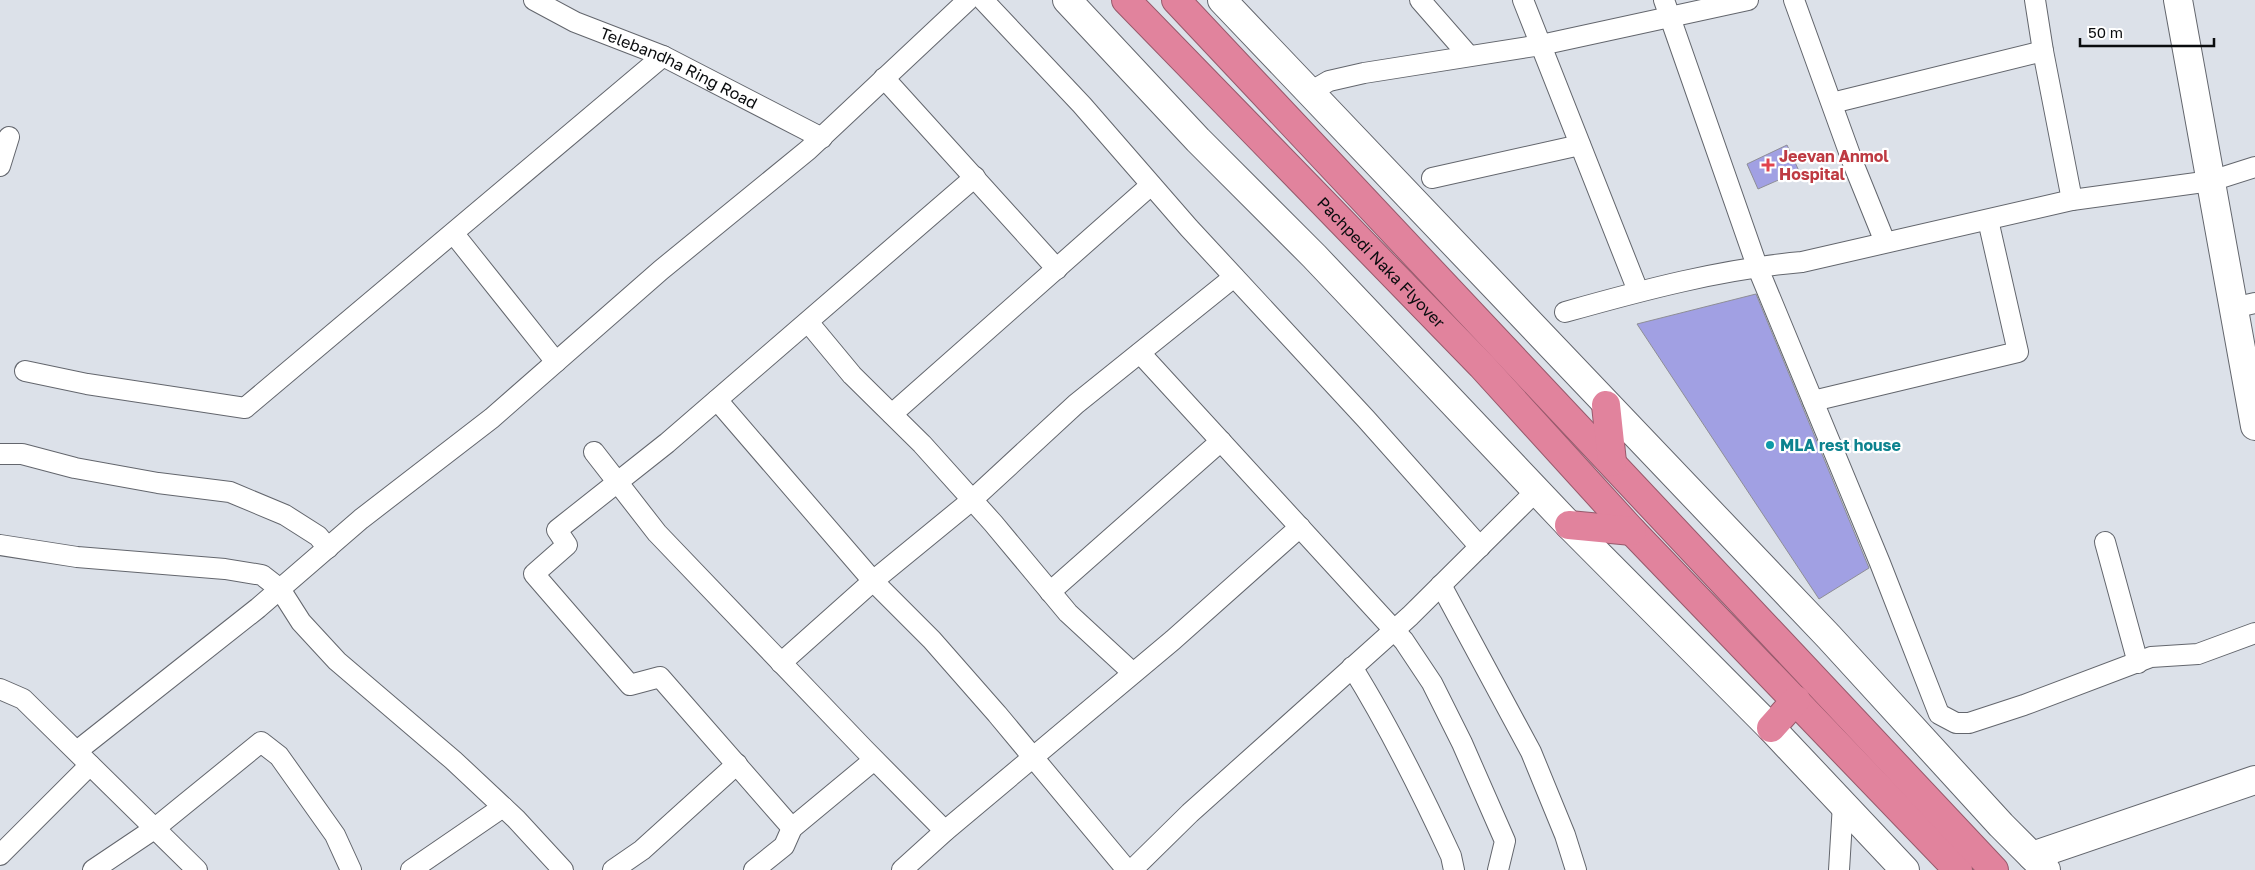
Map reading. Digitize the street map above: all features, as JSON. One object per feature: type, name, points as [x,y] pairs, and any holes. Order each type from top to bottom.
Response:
[{"type":"highway","name":"Pachpedi Naka Flyover","points":[[1126,0],[1475,359],[1632,531],[1958,870]]},
{"type":"highway","name":"Pachpedi Naka Flyover","points":[[1176,0],[1994,870]]},
{"type":"highway","points":[[1606,405],[1612,462]]},
{"type":"highway","points":[[1569,524],[1632,531]]},
{"type":"highway","points":[[1771,728],[1796,700]]},
{"type":"main road","points":[[1067,0],[1198,140],[1328,270],[1536,491],[1771,728],[1905,870]]},
{"type":"main road","points":[[1222,0],[1606,405],[1823,630],[1995,819],[2039,863],[2255,780]]},
{"type":"main road","points":[[2178,0],[2211,181],[2244,306],[2255,426]]},
{"type":"street","name":"Telebandha Ring Road","points":[[534,0],[575,22],[663,56],[822,138]]},
{"type":"street","points":[[0,856],[83,758],[361,519],[492,418],[661,270],[822,138],[968,0]]},
{"type":"street","points":[[983,0],[1082,105],[1151,185],[1366,419],[1480,547]]},
{"type":"street","points":[[1420,0],[1469,56]]},
{"type":"street","points":[[1523,0],[1638,291]]},
{"type":"street","points":[[1310,92],[1329,80],[1541,45],[1667,9],[1748,0]]},
{"type":"street","points":[[1794,0],[1885,242]]},
{"type":"street","points":[[2035,0],[2072,200]]},
{"type":"street","points":[[1667,9],[1756,266],[1880,563],[1939,714],[1956,723],[1969,722],[2024,705],[2151,657],[2198,654],[2255,633]]},
{"type":"street","points":[[1832,103],[2043,51]]},
{"type":"street","points":[[24,371],[87,384],[245,408],[454,234],[663,56]]},
{"type":"street","points":[[884,78],[1057,269]]},
{"type":"street","points":[[0,166],[9,137]]},
{"type":"street","points":[[1432,178],[1580,145]]},
{"type":"street","points":[[1565,312],[1638,291],[1756,266],[1802,262],[2072,200],[2211,181],[2255,167]]},
{"type":"street","points":[[792,828],[660,677],[630,685],[534,574],[567,545],[557,530],[717,400],[975,177]]},
{"type":"street","points":[[892,414],[1151,185]]},
{"type":"street","points":[[1813,401],[2018,352],[1988,220]]},
{"type":"street","points":[[454,234],[556,362]]},
{"type":"street","points":[[781,663],[873,581],[972,500],[1076,404],[1234,277]]},
{"type":"street","points":[[808,322],[852,375],[922,444],[1068,613],[1133,674]]},
{"type":"street","points":[[1140,353],[1404,641],[1432,683],[1485,794],[1505,841],[1498,870]]},
{"type":"street","points":[[717,400],[873,581],[932,640],[1127,870]]},
{"type":"street","points":[[1050,592],[1221,441]]},
{"type":"street","points":[[594,452],[657,533],[874,760],[945,831]]},
{"type":"street","points":[[0,454],[22,454],[75,468],[158,483],[230,492],[285,515],[318,536],[328,548]]},
{"type":"street","points":[[1132,870],[1190,813],[1393,631],[1536,491]]},
{"type":"street","points":[[902,870],[945,831],[1173,640],[1300,527]]},
{"type":"street","points":[[2105,542],[2138,663]]},
{"type":"street","points":[[0,545],[77,557],[225,569],[262,575],[280,589],[301,622],[337,661],[503,807],[563,870]]},
{"type":"street","points":[[1441,585],[1531,752],[1565,835],[1576,870]]},
{"type":"street","points":[[1352,667],[1380,712],[1407,763],[1452,856],[1454,870]]},
{"type":"street","points":[[0,689],[23,699],[197,870]]},
{"type":"street","points":[[93,870],[154,829],[261,742],[279,756],[335,835],[351,870]]},
{"type":"street","points":[[754,870],[784,846],[792,828],[874,760]]},
{"type":"street","points":[[614,870],[642,850],[737,764]]},
{"type":"street","points":[[1839,870],[1843,804]]},
{"type":"street","points":[[411,870],[503,807]]},
{"type":"building","points":[[1787,145],[1799,171],[1758,189],[1747,164]]},
{"type":"building","name":"MLA rest house","points":[[1756,294],[1869,568],[1819,599],[1637,324]]},
{"type":"place","name":"Jeevan Anmol Hospital","points":[[1768,165]]},
{"type":"place","name":"MLA rest house","points":[[1770,445]]}]
